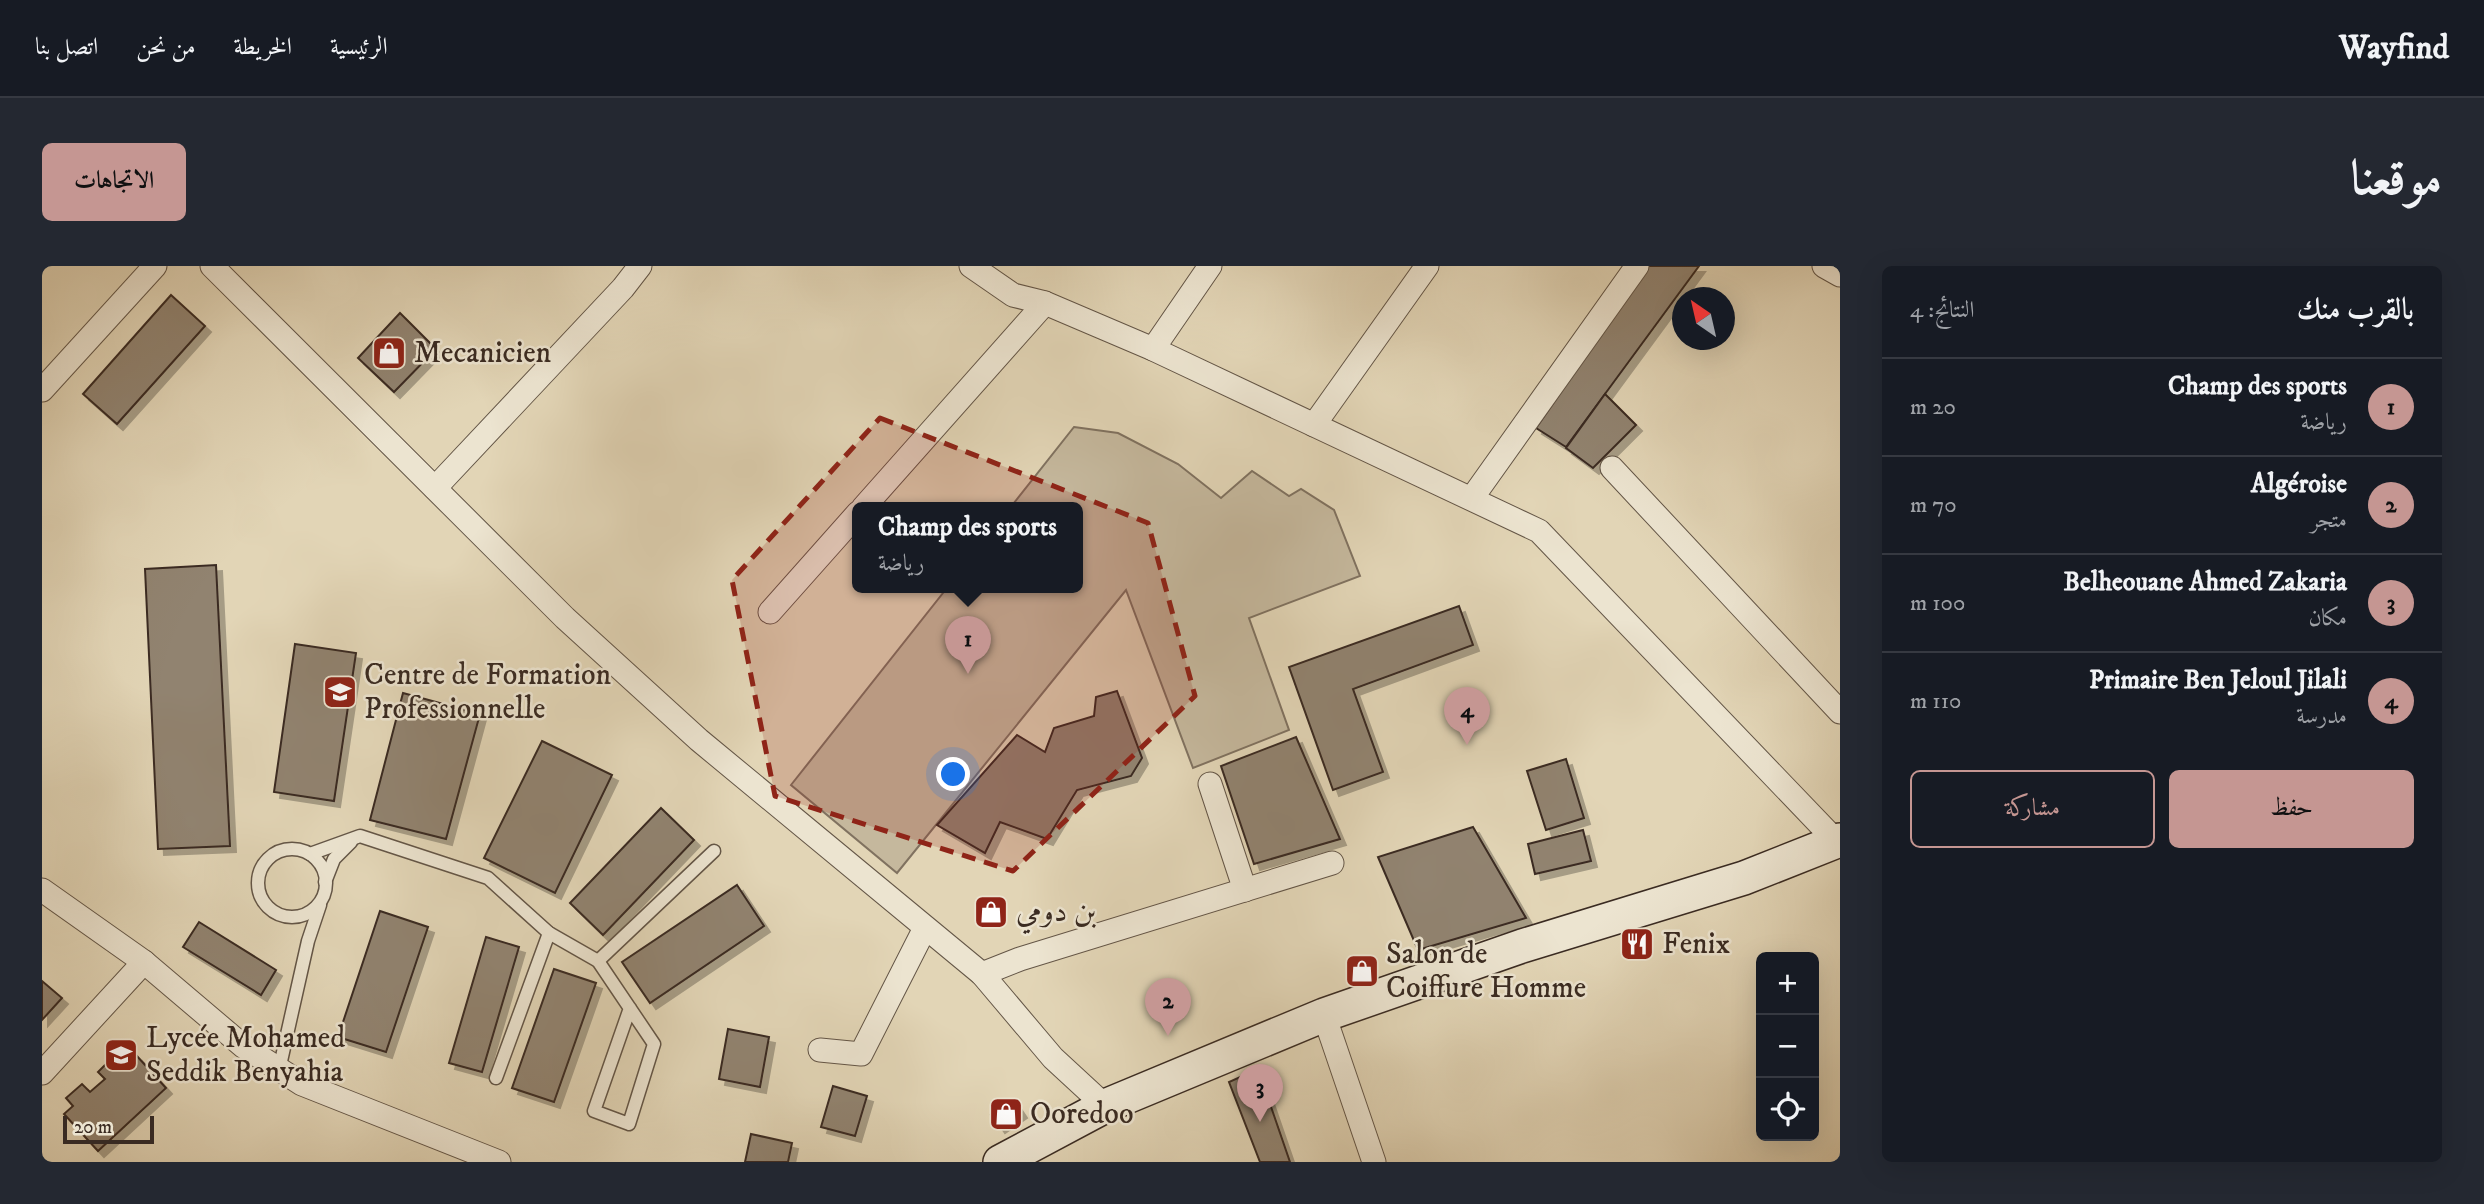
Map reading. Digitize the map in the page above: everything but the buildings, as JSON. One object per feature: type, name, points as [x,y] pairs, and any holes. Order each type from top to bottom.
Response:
[{"type":"main road","points":[[1004,1161],[1105,1107],[1324,1014],[1522,946],[1744,878],[1838,841]]},
{"type":"street","points":[[42,390],[155,266]]},
{"type":"street","points":[[212,266],[565,618],[699,740],[982,974],[1054,1058],[1105,1107]]},
{"type":"street","points":[[435,488],[640,266]]},
{"type":"street","points":[[971,266],[1013,295],[1045,303],[1153,349],[1539,531],[1838,841]]},
{"type":"street","points":[[1153,349],[1210,266]]},
{"type":"street","points":[[1314,425],[1427,266]]},
{"type":"street","points":[[1472,498],[1637,266]]},
{"type":"street","points":[[1824,266],[1840,275]]},
{"type":"street","points":[[868,502],[1045,303]]},
{"type":"street","points":[[1612,468],[1840,712]]},
{"type":"street","points":[[770,612],[852,520]]},
{"type":"street","points":[[1210,784],[1245,890]]},
{"type":"street","points":[[982,974],[1332,863]]},
{"type":"street","points":[[42,890],[144,962],[243,1046],[302,1084],[499,1162]]},
{"type":"street","points":[[820,1050],[861,1054],[925,928]]},
{"type":"street","points":[[42,1073],[144,962]]},
{"type":"street","points":[[1324,1014],[1374,1162]]},
{"type":"lane","points":[[310,854],[360,836],[488,878],[550,933],[598,961],[630,1008],[654,1045],[629,1124],[594,1111],[630,1008]]},
{"type":"lane","points":[[279,1070],[308,941],[325,882],[334,859],[341,850],[360,836]]},
{"type":"lane","points":[[308,941],[301,927],[288,917],[273,911],[262,900],[257,884],[258,876],[266,861],[279,852],[295,849],[310,854],[321,866],[325,882]]},
{"type":"lane","points":[[598,961],[714,851]]},
{"type":"lane","points":[[288,917],[304,914],[322,898]]},
{"type":"lane","points":[[496,1077],[550,933]]},
{"type":"highlighted area","points":[[880,418],[1148,523],[1195,696],[1013,871],[775,796],[732,580]]},
{"type":"shaded area","points":[[1074,427],[1118,433],[1178,464],[1221,498],[1252,471],[1289,496],[1301,489],[1334,510],[1360,576],[1249,618],[1289,730],[1193,768],[1126,590],[897,873],[791,785],[943,593],[1083,593],[1083,502],[1015,502]]},
{"type":"place","name":"Mecanicien","points":[[389,353]]},
{"type":"place","name":"Champ des sports","points":[[968,674]]},
{"type":"place","name":"Centre de Formation Professionnelle","points":[[340,692]]},
{"type":"place","name":"Primaire Ben Jeloul Jilali","points":[[1467,745]]},
{"type":"place","name":"بن دومي","points":[[991,912]]},
{"type":"place","name":"Fenix","points":[[1637,944]]},
{"type":"place","name":"Salon de Coiffure Homme","points":[[1362,971]]},
{"type":"place","name":"Algéroise","points":[[1168,1036]]},
{"type":"place","name":"Lycée Mohamed Seddik Benyahia","points":[[121,1055]]},
{"type":"place","name":"Ooredoo","points":[[1006,1114]]},
{"type":"place","name":"Belheouane Ahmed Zakaria","points":[[1260,1122]]}]
